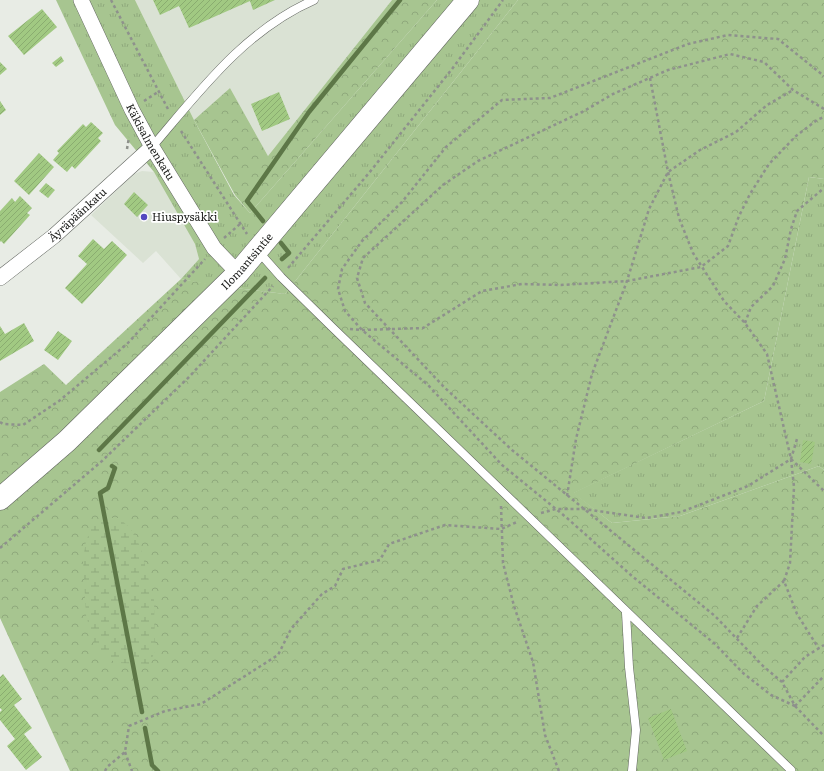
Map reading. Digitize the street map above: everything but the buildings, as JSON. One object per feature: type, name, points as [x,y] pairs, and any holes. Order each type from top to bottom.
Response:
[{"type":"main road","name":"Ilomantsintie","points":[[0,499],[73,436],[238,273],[468,0]]},
{"type":"street","name":"Käkisalmenkatu","points":[[81,0],[132,110],[152,147],[214,248],[238,273]]},
{"type":"street","name":"Äyräpäänkatu","points":[[0,278],[54,236],[152,147]]},
{"type":"lane","points":[[152,147],[213,74],[248,42],[298,7],[314,0]]},
{"type":"lane","points":[[257,250],[281,277],[529,516],[626,613],[791,770]]},
{"type":"lane","points":[[626,613],[629,667],[636,730],[632,771]]},
{"type":"path","points":[[111,0],[154,85],[257,250]]},
{"type":"path","points":[[0,548],[102,461],[124,440],[189,377],[281,277],[369,173],[456,63],[503,0]]},
{"type":"path","points":[[795,706],[771,695],[743,674],[715,644],[632,576],[556,509],[502,465],[428,385],[362,330],[345,311],[338,289],[342,269],[362,241],[402,202],[446,147],[502,100],[550,98],[688,44],[728,35],[778,39],[824,76]]},
{"type":"path","points":[[824,109],[793,90],[764,62],[730,54],[668,70],[613,94],[584,111],[478,161],[442,185],[364,258],[357,278],[365,303],[444,387],[512,450],[715,616],[763,666],[782,682],[795,706],[824,736]]},
{"type":"path","points":[[650,78],[668,172],[680,218],[693,253],[701,267],[724,301],[745,323],[767,354],[791,459],[794,487],[790,563],[784,581],[756,606],[737,638]]},
{"type":"path","points":[[567,496],[576,439],[592,374],[627,281],[648,209],[668,172],[700,150],[736,132],[767,105],[793,90]]},
{"type":"path","points":[[362,330],[423,328],[482,291],[522,284],[561,285],[627,281],[701,267],[728,246],[739,216],[750,194],[769,164],[796,136],[817,120],[824,117]]},
{"type":"path","points":[[126,129],[129,136],[127,150]]},
{"type":"path","points":[[745,323],[751,307],[773,286],[785,259],[791,229],[797,211],[824,188]]},
{"type":"path","points":[[0,422],[3,424],[23,425],[59,401],[127,344],[214,248],[240,224]]},
{"type":"path","points":[[132,771],[125,752],[129,726],[165,711],[201,704],[278,655],[291,629],[322,594],[335,586],[342,569],[380,560],[389,544],[445,525],[501,529],[529,516],[556,509],[584,509],[646,518],[681,512],[748,486],[791,459],[797,438]]},
{"type":"path","points":[[791,459],[824,491]]},
{"type":"path","points":[[500,489],[503,562],[514,606],[533,662],[545,735],[559,771]]},
{"type":"path","points":[[784,581],[797,614],[819,649]]},
{"type":"path","points":[[782,682],[805,657],[824,645]]},
{"type":"path","points":[[795,706],[824,676]]},
{"type":"path","points":[[105,771],[107,767],[125,752]]},
{"type":"shaded area","points":[[135,0],[392,0],[268,156],[230,88],[194,120]]},
{"type":"shaded area","points":[[142,171],[154,172],[162,180],[195,244],[199,259],[181,279],[156,251],[143,263],[91,215],[134,174]]},
{"type":"green space","points":[[56,0],[135,0],[194,120],[234,195],[250,213],[437,0],[463,0],[221,287],[181,279],[199,259],[195,244],[154,172],[115,125]]},
{"type":"green space","points":[[392,0],[437,0],[250,213],[235,195],[194,120],[230,88],[268,156]]},
{"type":"green space","points":[[473,0],[518,0],[285,294],[227,287]]},
{"type":"green space","points":[[518,0],[824,0],[824,179],[809,177],[764,401],[574,493],[612,523],[680,516],[819,466],[824,470],[824,771],[70,771],[0,618],[0,392],[44,364],[66,385],[181,279],[227,287],[285,294]]},
{"type":"green space","points":[[809,177],[824,179],[824,470],[819,466],[680,516],[612,523],[573,493],[764,401]]},
{"type":"green space","points":[[106,518],[119,518],[130,528],[140,546],[154,600],[155,650],[150,664],[117,663],[102,655],[94,644],[86,615],[83,560],[86,541],[93,525]]},
{"type":"waterway","points":[[263,221],[247,201],[309,112],[400,0]]},
{"type":"waterway","points":[[281,243],[289,253],[282,259]]},
{"type":"waterway","points":[[99,450],[265,278]]},
{"type":"waterway","points":[[112,466],[115,468],[108,488],[100,493],[142,712]]},
{"type":"waterway","points":[[145,728],[152,765],[158,771]]},
{"type":"place","name":"Hiuspysäkki","points":[[144,217]]}]
